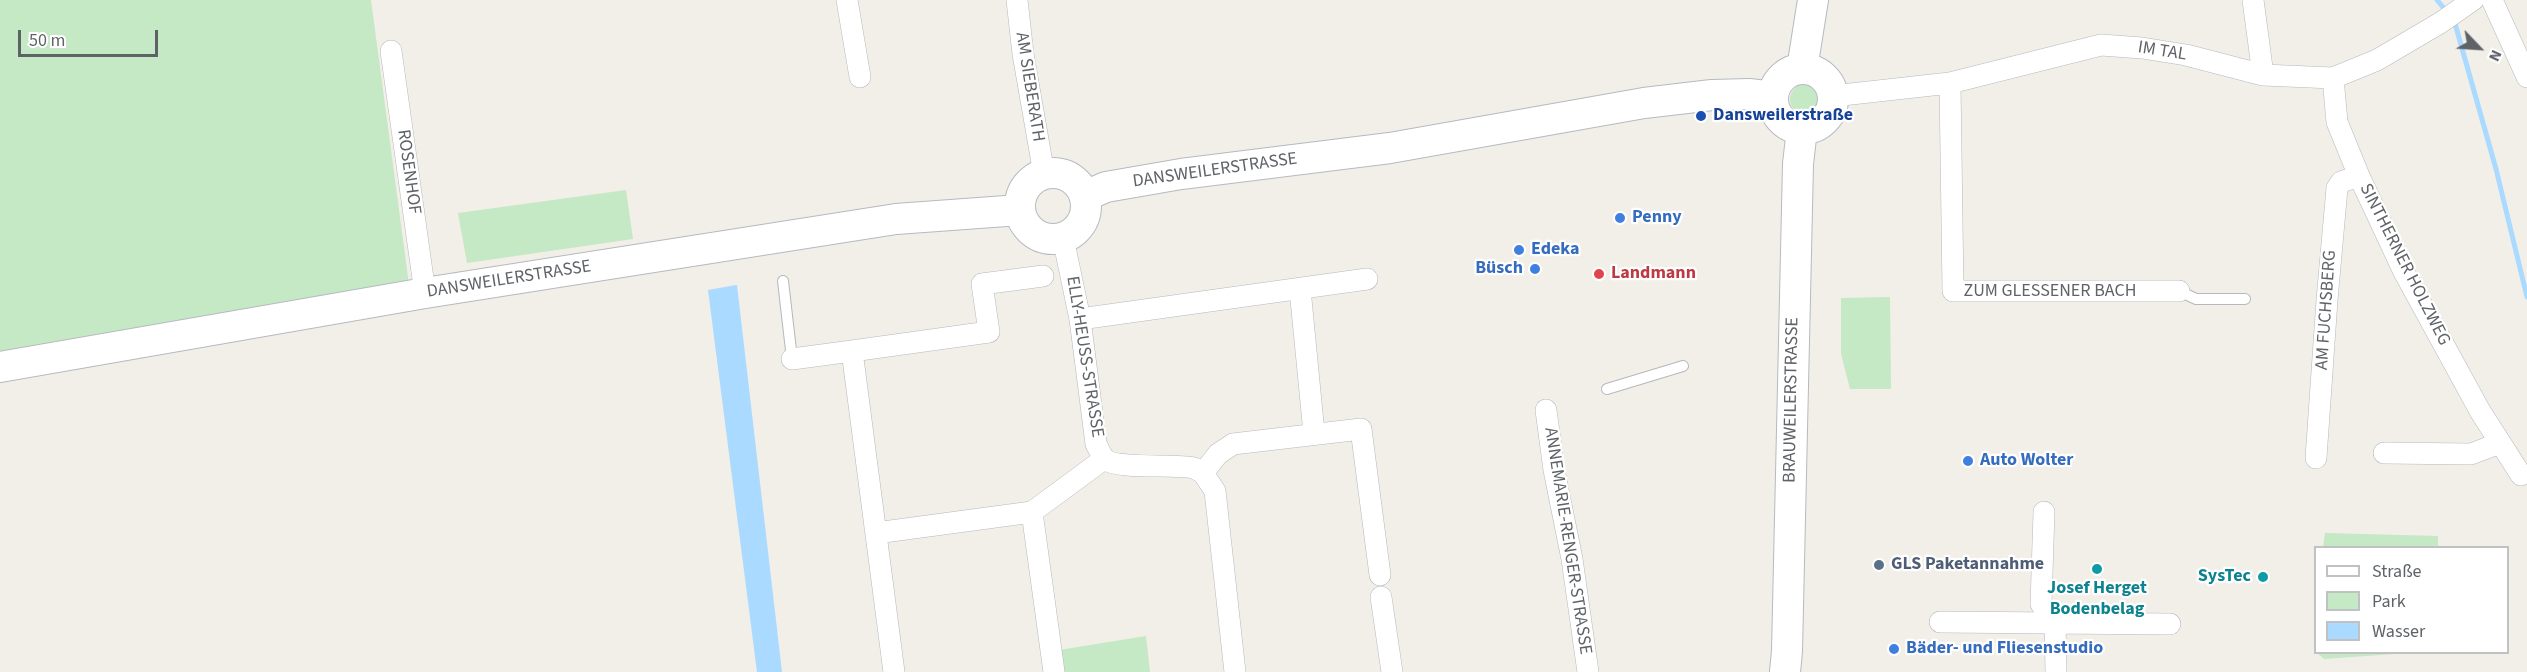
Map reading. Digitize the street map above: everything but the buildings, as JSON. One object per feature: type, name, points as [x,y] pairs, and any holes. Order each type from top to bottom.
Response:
[{"type":"main road","points":[[1802,69],[1813,0]]},
{"type":"main road","points":[[1802,69],[1820,74],[1831,88],[1833,96],[1828,116],[1812,128],[1802,129],[1785,122],[1774,106],[1773,97],[1779,81],[1794,70],[1802,69]]},
{"type":"main road","name":"DANSWEILERSTRASSE","points":[[1085,196],[1106,187],[1181,174],[1390,148],[1644,103],[1712,95],[1749,94],[1773,97]]},
{"type":"main road","name":"BRAUWEILERSTRASSE","points":[[1785,672],[1797,182],[1802,129]]},
{"type":"main road","points":[[1044,174],[1064,174],[1080,186],[1085,196],[1086,206],[1080,226],[1063,238],[1053,239],[1035,234],[1028,228],[1020,210],[1023,192],[1028,184],[1044,174]]},
{"type":"main road","name":"DANSWEILERSTRASSE","points":[[0,367],[425,293],[896,219],[1020,210]]},
{"type":"street","points":[[847,0],[860,77]]},
{"type":"street","name":"AM SIEBERATH","points":[[1017,0],[1023,54],[1044,174]]},
{"type":"street","points":[[2253,0],[2263,75]]},
{"type":"street","points":[[2492,0],[2527,77]]},
{"type":"street","name":"IM TAL","points":[[1833,96],[1950,83],[2101,45],[2142,48],[2186,55],[2263,75],[2333,78],[2377,60],[2440,23],[2467,4]]},
{"type":"street","name":"ROSENHOF","points":[[392,51],[425,293]]},
{"type":"street","name":"SINTHERNER HOLZWEG","points":[[2333,78],[2337,122],[2359,176],[2404,272],[2480,411],[2524,479]]},
{"type":"street","name":"ZUM GLESSENER BACH","points":[[1950,83],[1953,291],[2179,291]]},
{"type":"street","name":"AM FUCHSBERG","points":[[2316,458],[2326,300],[2337,188],[2341,182],[2359,176]]},
{"type":"street","name":"ELLY-HEUSS-STRASSE","points":[[1063,238],[1080,319],[1096,444],[1104,459],[1116,464],[1185,466],[1203,473]]},
{"type":"street","points":[[792,359],[989,332],[982,284],[1043,276]]},
{"type":"street","points":[[1080,319],[1367,279]]},
{"type":"street","points":[[1300,289],[1314,433]]},
{"type":"street","points":[[852,351],[894,672]]},
{"type":"street","name":"ANNEMARIE-RENGER-STRASSE","points":[[1546,410],[1554,470],[1572,559],[1588,672]]},
{"type":"street","points":[[1235,672],[1215,491],[1203,473],[1218,454],[1233,444],[1360,429],[1380,575]]},
{"type":"street","points":[[2384,453],[2471,454],[2500,443]]},
{"type":"street","points":[[876,533],[1032,512],[1104,459]]},
{"type":"street","points":[[1032,512],[1054,672]]},
{"type":"street","points":[[2044,512],[2041,604],[2055,622],[2056,672]]},
{"type":"street","points":[[1381,597],[1392,672]]},
{"type":"street","points":[[1940,622],[2170,624]]},
{"type":"lane","points":[[783,282],[792,359]]},
{"type":"lane","name":"ZUM GLESSENER BACH","points":[[2179,291],[2196,299],[2245,299]]},
{"type":"lane","points":[[1607,389],[1683,366]]},
{"type":"green space","points":[[0,0],[371,0],[409,285],[0,357]]},
{"type":"green space","points":[[1805,84],[1816,88],[1820,99],[1816,110],[1805,114],[1794,110],[1790,99],[1794,88]]},
{"type":"green space","points":[[626,190],[633,239],[467,263],[458,213]]},
{"type":"green space","points":[[1890,297],[1891,389],[1850,389],[1841,354],[1841,298]]},
{"type":"green space","points":[[2325,533],[2438,536],[2438,546],[2323,546]]},
{"type":"green space","points":[[1146,636],[1150,672],[1062,672],[1059,650]]},
{"type":"green space","points":[[2318,654],[2394,654],[2324,659]]},
{"type":"water","points":[[737,285],[782,672],[757,672],[708,290]]},
{"type":"waterway","points":[[2437,0],[2448,13]]},
{"type":"waterway","points":[[2454,20],[2496,169],[2527,297]]},
{"type":"place","name":"Dansweilerstraße","points":[[1701,116]]},
{"type":"place","name":"Penny","points":[[1620,218]]},
{"type":"place","name":"Edeka","points":[[1519,250]]},
{"type":"place","name":"Büsch","points":[[1535,269]]},
{"type":"place","name":"Landmann","points":[[1599,274]]},
{"type":"place","name":"Auto Wolter","points":[[1968,461]]},
{"type":"place","name":"GLS Paketannahme","points":[[1879,565]]},
{"type":"place","name":"Josef Herget Bodenbelag","points":[[2097,569]]},
{"type":"place","name":"SysTec","points":[[2263,577]]},
{"type":"place","name":"Bäder- und Fliesenstudio","points":[[1894,649]]}]
